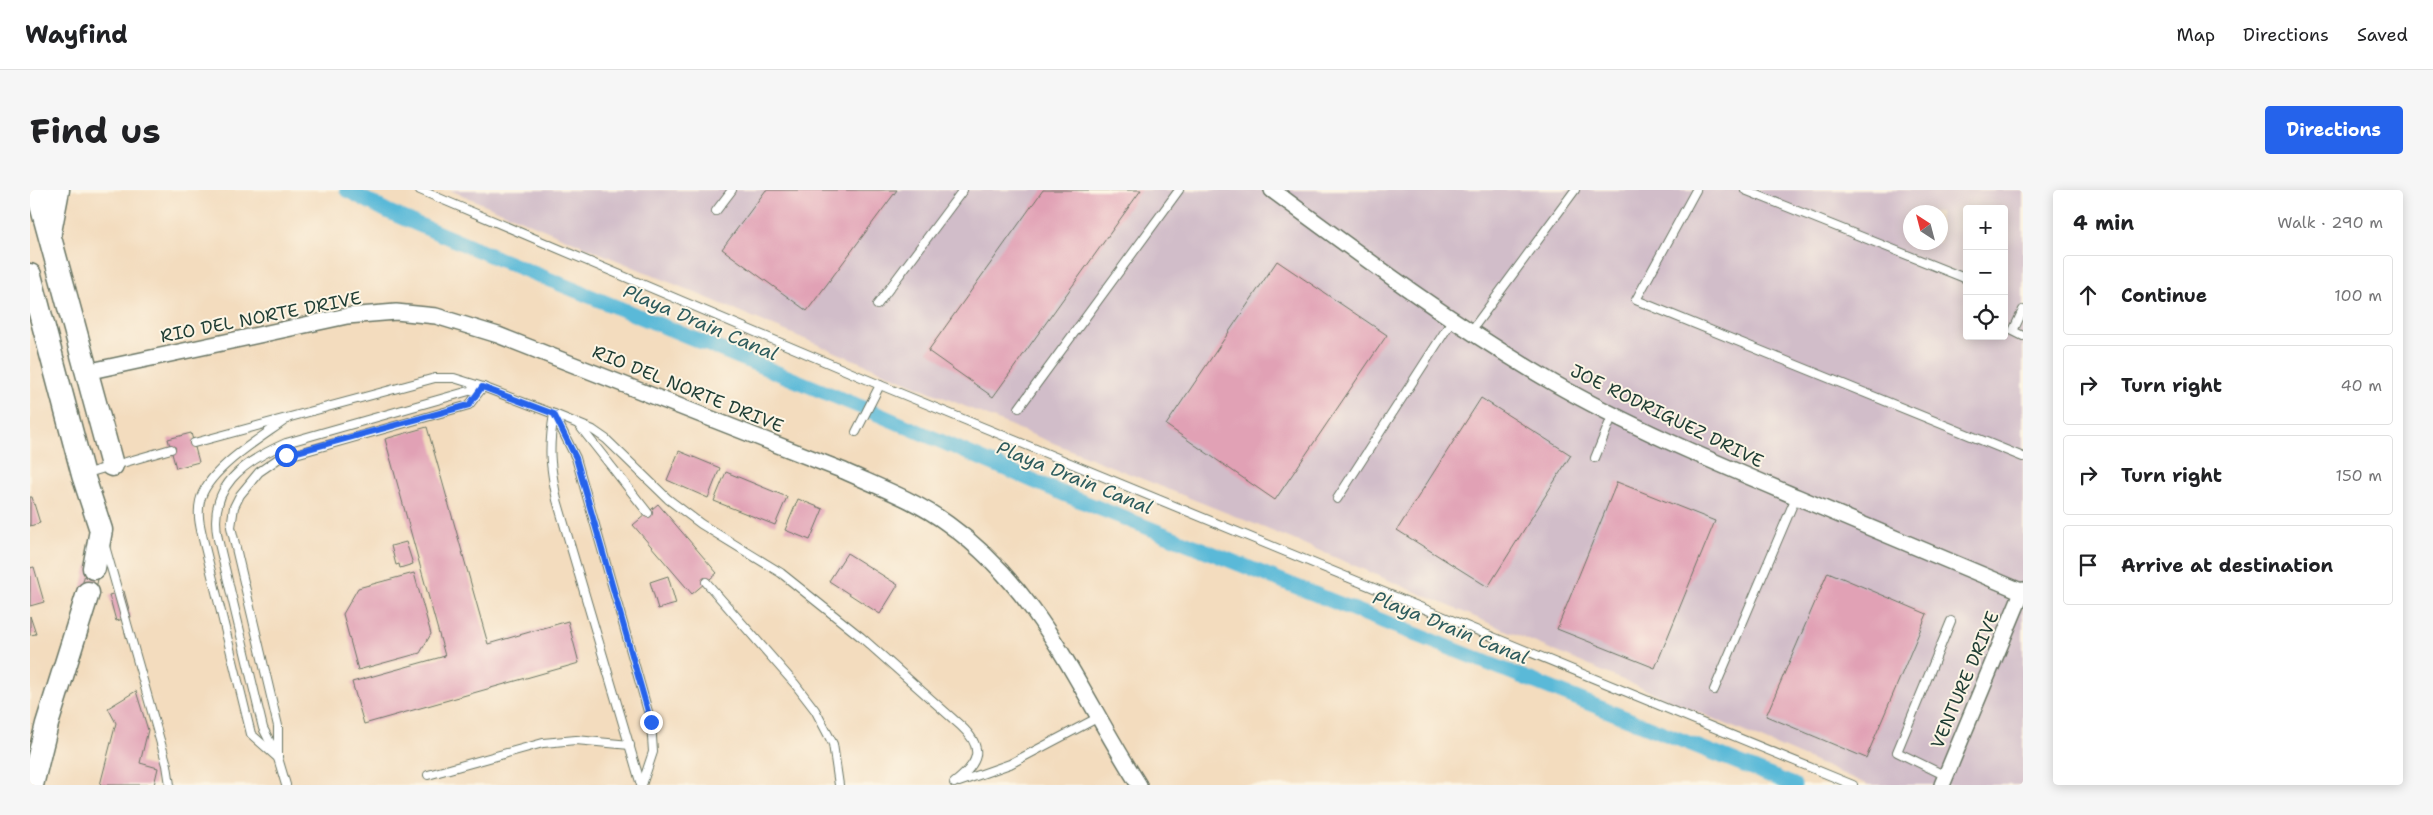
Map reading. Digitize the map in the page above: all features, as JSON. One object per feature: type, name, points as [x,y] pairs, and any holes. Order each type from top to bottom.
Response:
[{"type":"main road","points":[[37,190],[48,238],[112,465]]},
{"type":"main road","points":[[48,238],[58,190]]},
{"type":"main road","points":[[30,275],[83,475],[101,530],[94,568]]},
{"type":"main road","points":[[48,345],[74,366],[86,372]]},
{"type":"main road","points":[[32,785],[47,724],[88,593]]},
{"type":"street","name":"JOE RODRIGUEZ DRIVE","points":[[1272,190],[1366,259],[1453,319],[1553,382],[1613,414],[1730,469],[2023,591]]},
{"type":"street","name":"RIO DEL NORTE DRIVE","points":[[86,372],[319,321],[372,313],[427,315],[479,327],[844,471],[900,496],[940,518],[985,553],[1018,588],[1047,629],[1139,785]]},
{"type":"street","name":"VENTURE DRIVE","points":[[1944,780],[2023,591]]},
{"type":"lane","points":[[420,190],[880,385],[1853,785]]},
{"type":"lane","points":[[716,212],[732,190]]},
{"type":"lane","points":[[877,305],[964,190]]},
{"type":"lane","points":[[1018,408],[1179,190]]},
{"type":"lane","points":[[1471,331],[1574,190]]},
{"type":"lane","points":[[1696,190],[1636,300],[2023,457]]},
{"type":"lane","points":[[1745,190],[1963,277]]},
{"type":"lane","points":[[2023,310],[2013,331],[2023,336]]},
{"type":"lane","points":[[1337,499],[1453,319]]},
{"type":"lane","points":[[194,443],[435,378],[454,378],[576,422],[606,439],[655,488],[688,514],[781,573],[860,637],[970,735],[976,743],[976,757],[966,773],[952,784]]},
{"type":"lane","points":[[856,432],[880,385]]},
{"type":"lane","points":[[278,758],[278,726],[231,527],[234,507],[240,495],[259,472],[286,455],[469,405],[482,387]]},
{"type":"lane","points":[[286,785],[278,758],[263,728],[218,539],[214,515],[220,495],[239,471],[268,451],[286,443],[482,387]]},
{"type":"lane","points":[[554,414],[549,453],[558,500],[642,785]]},
{"type":"lane","points":[[554,414],[576,458],[651,722],[653,752],[642,785]]},
{"type":"lane","points":[[1595,458],[1613,414]]},
{"type":"lane","points":[[278,758],[251,734],[198,512],[200,499],[212,477],[288,418]]},
{"type":"lane","points":[[576,422],[648,513]]},
{"type":"lane","points":[[83,475],[171,449]]},
{"type":"lane","points":[[1714,690],[1796,497]]},
{"type":"lane","points":[[101,530],[130,639],[167,765],[170,785]]},
{"type":"lane","points":[[706,582],[796,684],[815,710],[832,744],[840,785]]},
{"type":"lane","points":[[1944,780],[1897,752],[1951,621]]},
{"type":"lane","points":[[952,784],[1010,764],[1098,717]]},
{"type":"lane","points":[[428,775],[543,743],[576,740],[630,745]]},
{"type":"shaded area","points":[[450,190],[2023,190],[2023,785],[1869,785],[1299,542],[1026,432]]},
{"type":"building","points":[[766,190],[897,190],[807,311],[722,249]]},
{"type":"building","points":[[1043,190],[1141,190],[993,397],[928,351]]},
{"type":"building","points":[[1277,261],[1387,335],[1275,500],[1166,425]]},
{"type":"building","points":[[1481,398],[1571,455],[1488,587],[1397,530]]},
{"type":"building","points":[[427,427],[488,644],[568,621],[579,663],[364,724],[352,682],[445,656],[385,439]]},
{"type":"building","points":[[191,433],[199,462],[176,468],[168,439]]},
{"type":"building","points":[[679,451],[720,468],[708,498],[667,480]]},
{"type":"building","points":[[726,472],[787,497],[775,525],[714,501]]},
{"type":"building","points":[[1617,482],[1715,521],[1655,668],[1557,629]]},
{"type":"building","points":[[30,497],[32,497],[40,523],[30,526]]},
{"type":"building","points":[[798,499],[823,509],[810,540],[785,530]]},
{"type":"building","points":[[658,504],[717,573],[692,594],[633,525]]},
{"type":"building","points":[[406,542],[413,564],[400,568],[399,564],[396,565],[391,546]]},
{"type":"building","points":[[847,553],[898,585],[880,614],[829,581]]},
{"type":"building","points":[[87,565],[100,569],[95,594],[81,590]]},
{"type":"building","points":[[34,567],[44,602],[30,606],[30,568]]},
{"type":"building","points":[[1828,572],[1927,614],[1866,758],[1766,716]]},
{"type":"building","points":[[414,573],[431,634],[420,653],[358,670],[343,614],[358,588]]},
{"type":"building","points":[[668,576],[676,604],[658,609],[650,582]]},
{"type":"building","points":[[124,591],[131,617],[116,621],[109,595]]},
{"type":"building","points":[[30,616],[36,634],[30,635]]},
{"type":"building","points":[[136,691],[148,730],[140,763],[158,768],[154,785],[100,785],[116,723],[108,708]]},
{"type":"waterway","name":"Playa Drain Canal","points":[[347,190],[389,212],[499,259],[861,407],[1071,497],[1794,785]]},
{"type":"route","points":[[286,455],[469,405],[482,387],[554,414],[576,458],[651,722]]}]
